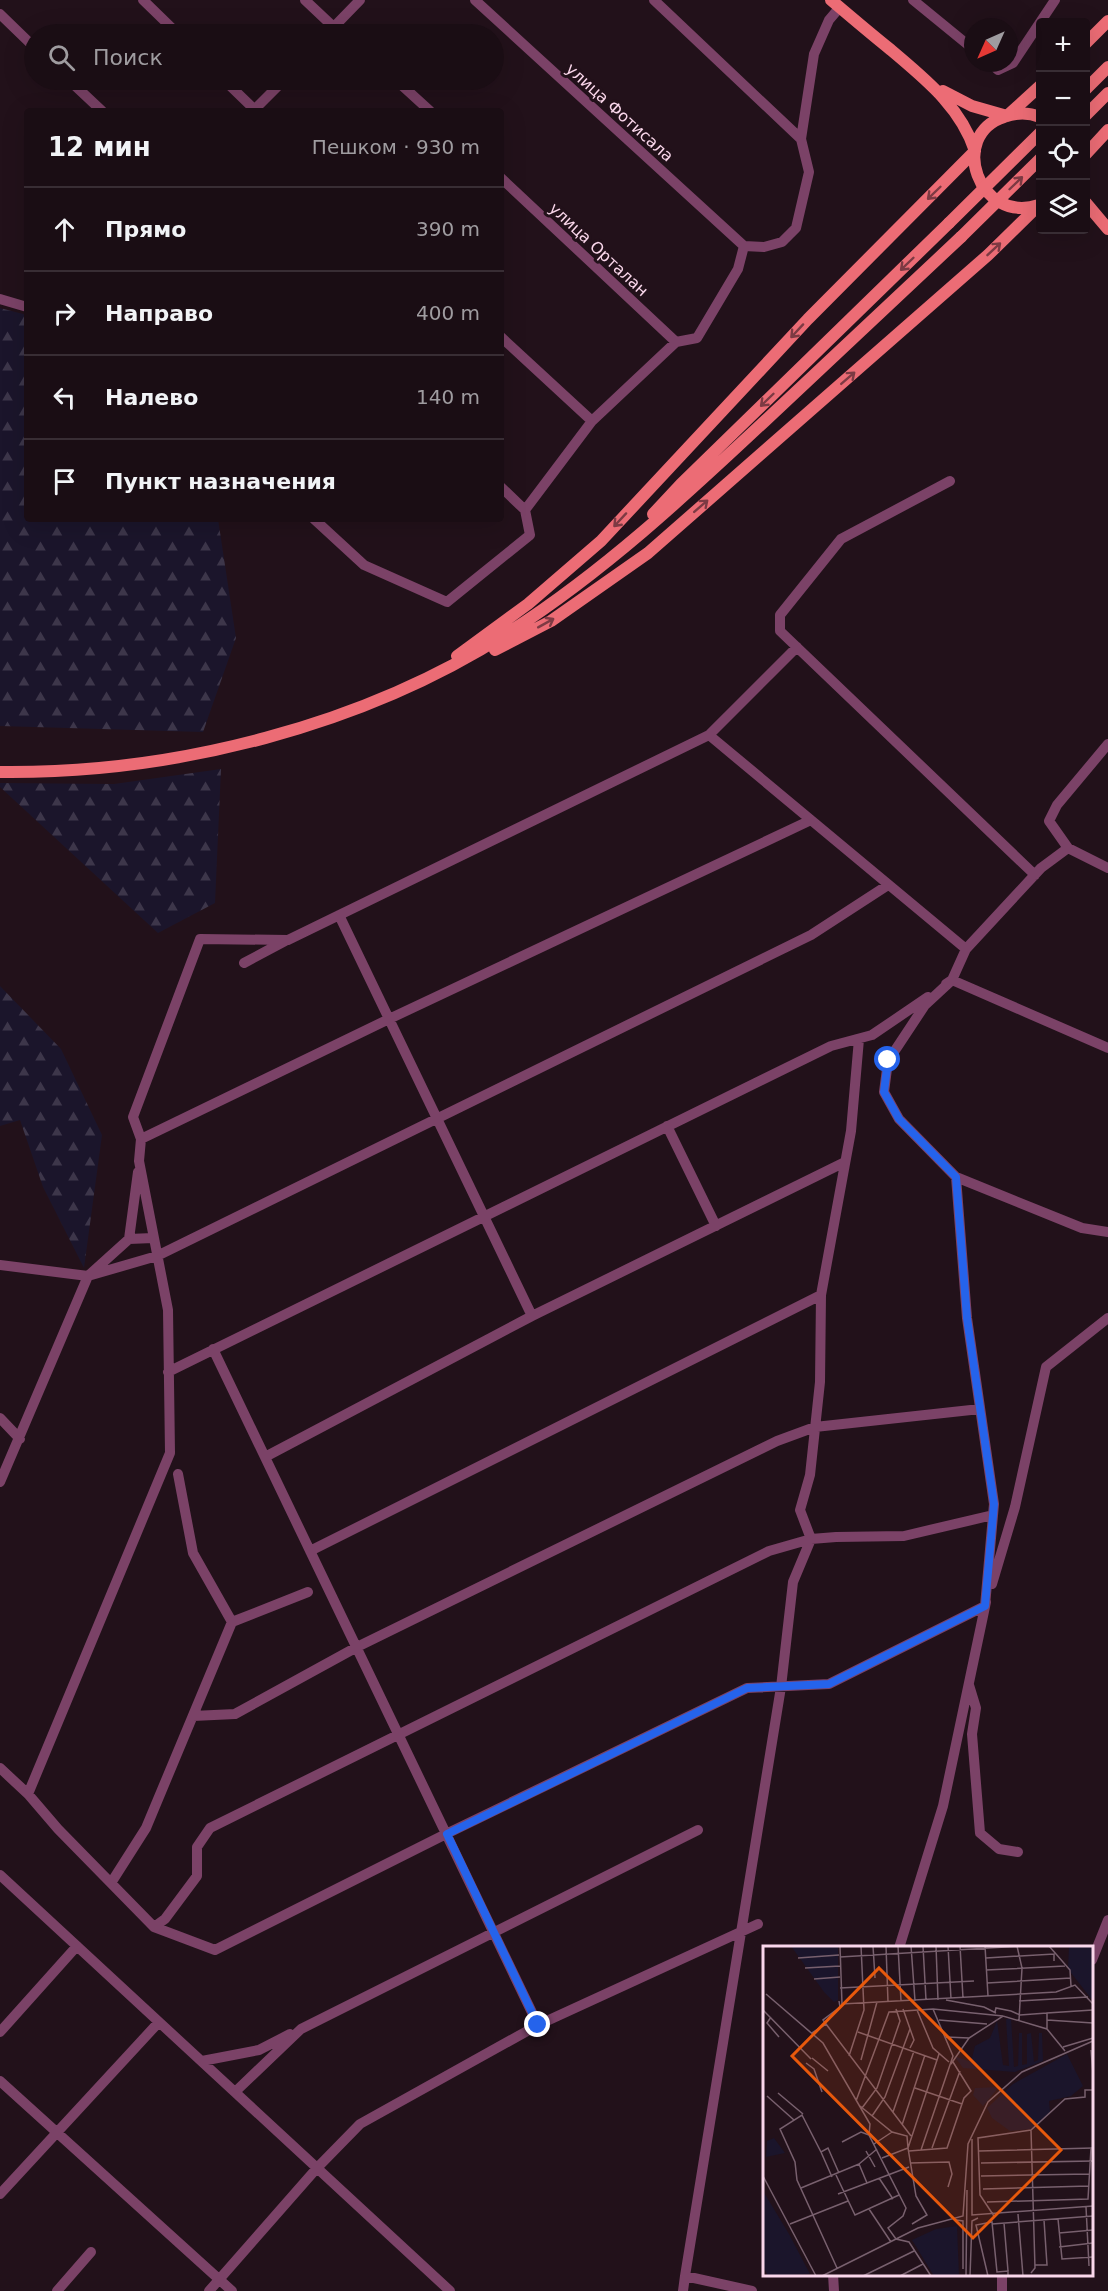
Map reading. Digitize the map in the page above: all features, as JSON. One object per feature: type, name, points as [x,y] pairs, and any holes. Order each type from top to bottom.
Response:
[{"type":"main road","points":[[835,4],[929,83],[961,119],[970,134],[975,151],[976,172],[987,194],[1008,206],[1020,208],[1036,206]]},
{"type":"main road","points":[[1090,39],[1108,21]]},
{"type":"main road","points":[[1090,85],[1108,67]]},
{"type":"main road","points":[[929,83],[972,106],[1007,116]]},
{"type":"main road","points":[[1007,116],[1036,90]]},
{"type":"main road","points":[[1090,111],[1108,93]]},
{"type":"main road","points":[[435,673],[528,604],[601,541],[808,319],[975,151],[988,126],[1015,113],[1036,115]]},
{"type":"main road","points":[[1090,150],[1108,130]]},
{"type":"main road","points":[[624,546],[681,483],[1036,138]]},
{"type":"main road","points":[[0,772],[57,771],[158,760],[261,740],[359,707],[475,653],[549,606],[687,494],[1036,164]]},
{"type":"main road","points":[[1090,208],[1108,231]]},
{"type":"main road","points":[[435,673],[490,652],[551,621],[648,553],[988,255],[1036,209]]},
{"type":"main road","points":[[1090,222],[1108,231]]},
{"type":"street","points":[[143,0],[168,24]]},
{"type":"street","points":[[305,0],[327,24]]},
{"type":"street","points":[[340,24],[360,0]]},
{"type":"street","name":"улица Фотисала","points":[[475,0],[501,24]]},
{"type":"street","points":[[654,0],[801,139]]},
{"type":"street","points":[[913,0],[964,42]]},
{"type":"street","points":[[1018,56],[1055,0]]},
{"type":"street","points":[[525,510],[592,421],[676,342],[697,338],[738,268],[744,246],[764,247],[782,242],[796,228],[809,172],[801,139],[814,54],[835,4]]},
{"type":"street","points":[[0,14],[24,37]]},
{"type":"street","name":"улица Фотисала","points":[[504,27],[744,246]]},
{"type":"street","points":[[80,90],[99,108]]},
{"type":"street","points":[[234,90],[253,108]]},
{"type":"street","points":[[257,108],[274,90]]},
{"type":"street","points":[[407,90],[427,108]]},
{"type":"street","name":"улица Орталан","points":[[504,181],[676,342]]},
{"type":"street","points":[[0,299],[24,306]]},
{"type":"street","points":[[504,340],[592,421]]},
{"type":"street","points":[[950,481],[841,539],[780,615],[780,631],[1035,875]]},
{"type":"street","points":[[317,522],[364,565],[447,602],[530,535],[525,510],[504,490]]},
{"type":"street","points":[[244,963],[710,735],[797,647]]},
{"type":"street","points":[[710,735],[966,949]]},
{"type":"street","points":[[1108,744],[1057,805],[1049,821],[1068,848],[1108,868]]},
{"type":"street","points":[[141,1145],[389,1019],[811,820]]},
{"type":"street","points":[[1068,848],[1035,875],[966,949],[952,980],[925,1005],[888,1060],[884,1092],[899,1119],[956,1177],[1082,1228],[1108,1232]]},
{"type":"street","points":[[0,1265],[88,1276],[157,1256],[811,934],[888,885]]},
{"type":"street","points":[[339,915],[532,1316]]},
{"type":"street","points":[[28,1794],[170,1453],[168,1310],[139,1161],[141,1145],[133,1117],[200,939],[288,940]]},
{"type":"street","points":[[168,1372],[831,1046],[872,1035],[952,980]]},
{"type":"street","points":[[952,980],[1108,1048]]},
{"type":"street","points":[[683,2291],[781,1687],[793,1582],[811,1539],[800,1510],[810,1475],[820,1382],[821,1294],[851,1131],[859,1039]]},
{"type":"street","points":[[667,1126],[716,1226]]},
{"type":"street","points":[[129,1239],[141,1145]]},
{"type":"street","points":[[265,1457],[532,1316],[845,1162]]},
{"type":"street","points":[[956,1177],[967,1318],[994,1504],[985,1606]]},
{"type":"street","points":[[0,1482],[88,1276],[129,1239],[153,1238]]},
{"type":"street","points":[[310,1551],[821,1294]]},
{"type":"street","points":[[899,1946],[943,1806],[985,1606],[1015,1507],[1046,1367],[1108,1318]]},
{"type":"street","points":[[213,1349],[538,2025]]},
{"type":"street","points":[[193,1716],[235,1714],[357,1647],[777,1441],[815,1427],[980,1409]]},
{"type":"street","points":[[0,1418],[20,1439]]},
{"type":"street","points":[[178,1474],[193,1554],[232,1622]]},
{"type":"street","points":[[154,1927],[165,1919],[197,1876],[197,1847],[210,1828],[769,1551],[811,1539],[904,1536],[993,1515]]},
{"type":"street","points":[[111,1883],[146,1828],[232,1622],[308,1592]]},
{"type":"street","points":[[0,1768],[28,1794],[58,1829],[154,1927],[215,1950],[747,1688],[829,1684],[985,1606]]},
{"type":"street","points":[[969,1684],[976,1708],[972,1734],[980,1833],[999,1849],[1018,1852]]},
{"type":"street","points":[[202,2061],[259,2050],[698,1830]]},
{"type":"street","points":[[0,1875],[450,2291]]},
{"type":"street","points":[[1093,1958],[1108,1920]]},
{"type":"street","points":[[208,2291],[360,2124],[538,2025],[758,1924]]},
{"type":"street","points":[[0,2031],[77,1946]]},
{"type":"street","points":[[0,2194],[159,2022]]},
{"type":"street","points":[[235,2092],[301,2029]]},
{"type":"street","points":[[0,2080],[232,2291]]},
{"type":"street","points":[[57,2291],[91,2253]]},
{"type":"street","points":[[685,2276],[752,2291]]},
{"type":"street","points":[[833,2276],[834,2291]]},
{"type":"green space","points":[[0,308],[24,314],[24,522],[218,522],[236,638],[203,732],[0,726]]},
{"type":"green space","points":[[221,769],[215,903],[158,933],[0,787],[0,783],[114,784]]},
{"type":"green space","points":[[0,986],[61,1049],[102,1135],[84,1268],[43,1187],[20,1120],[0,1126]]},
{"type":"route","points":[[538,2025],[447,1834],[747,1688],[829,1684],[985,1606],[994,1504],[967,1318],[956,1177],[899,1119],[884,1092],[888,1060]]}]
